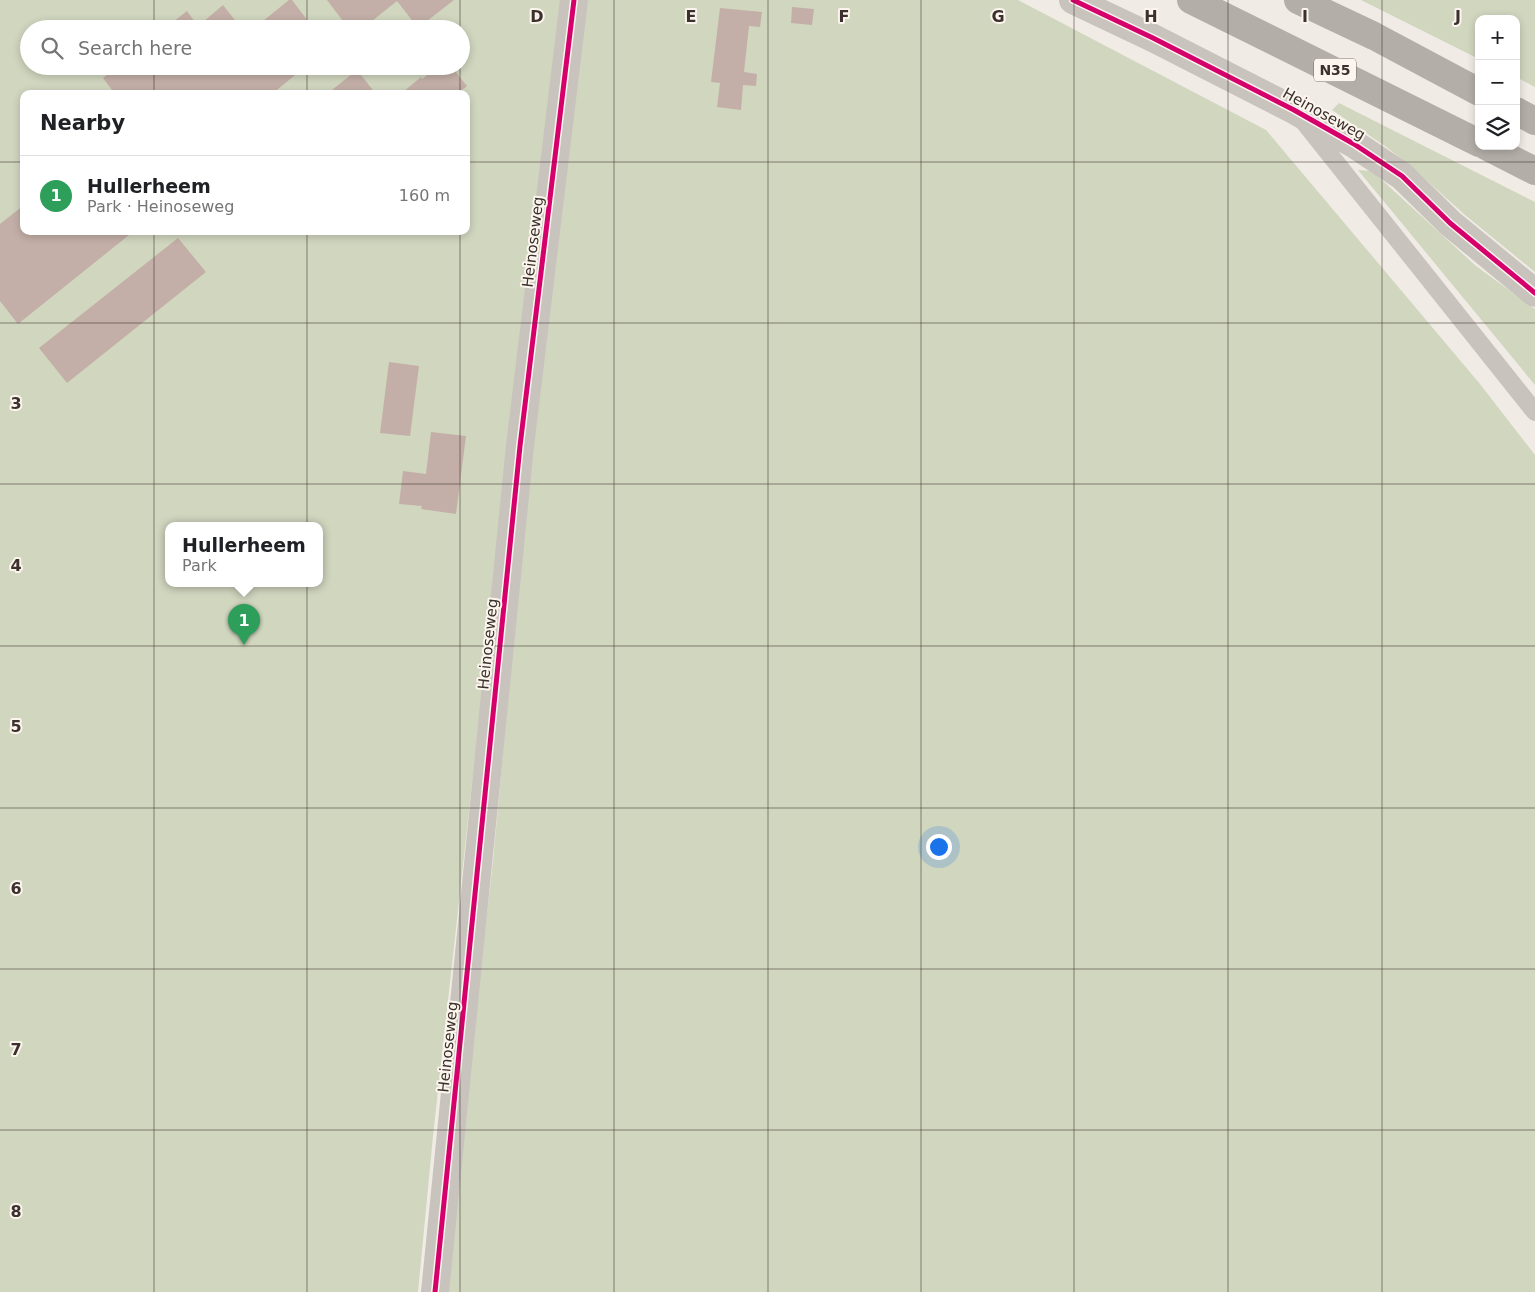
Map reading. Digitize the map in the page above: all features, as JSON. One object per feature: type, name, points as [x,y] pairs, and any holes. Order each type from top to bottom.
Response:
[{"type":"highway","name":"N35","points":[[1191,0],[1475,141]]},
{"type":"highway","points":[[1298,0],[1374,36],[1475,90]]},
{"type":"highway","points":[[1520,113],[1535,121]]},
{"type":"highway","points":[[1494,150],[1535,171]]},
{"type":"street","name":"Heinoseweg","points":[[435,1292],[520,446],[574,0]]},
{"type":"street","name":"Heinoseweg","points":[[1073,0],[1153,38],[1294,110],[1354,144],[1402,176],[1450,223],[1535,293]]},
{"type":"lane","name":"Heinoseweg","points":[[1294,110],[1535,412]]},
{"type":"green space","points":[[0,0],[1018,0],[1266,130],[1480,384],[1535,455],[1535,1292],[444,1292],[493,861],[531,451],[511,432],[433,1136],[418,1292],[0,1292]]},
{"type":"green space","points":[[1361,0],[1535,0],[1535,87],[1520,79],[1520,15],[1475,15],[1475,57]]},
{"type":"green space","points":[[1339,103],[1535,202],[1535,272],[1465,215],[1413,168],[1385,146],[1332,110]]},
{"type":"green space","points":[[1358,170],[1372,171],[1476,266],[1535,309],[1535,385]]},
{"type":"building","points":[[289,0],[292,0],[307,20],[264,20]]},
{"type":"building","points":[[327,0],[454,0],[428,20],[412,20],[397,1],[373,20],[342,20]]},
{"type":"building","points":[[223,5],[235,20],[205,20]]},
{"type":"building","points":[[792,7],[814,9],[812,25],[791,23]]},
{"type":"building","points":[[720,8],[762,12],[760,27],[749,26],[744,72],[757,74],[756,86],[743,85],[741,110],[717,107],[720,83],[711,82]]},
{"type":"building","points":[[187,11],[194,20],[176,20]]},
{"type":"building","points":[[107,75],[295,75],[277,90],[112,90],[103,78]]},
{"type":"building","points":[[351,75],[361,75],[373,90],[332,90]]},
{"type":"building","points":[[427,75],[458,75],[467,86],[462,90],[405,90],[421,77],[422,79]]},
{"type":"building","points":[[20,208],[20,235],[129,235],[18,324],[0,301],[0,224]]},
{"type":"building","points":[[178,238],[206,272],[67,383],[39,348]]},
{"type":"building","points":[[389,362],[419,366],[410,436],[380,433]]},
{"type":"building","points":[[431,432],[466,436],[456,514],[421,509],[422,506],[399,504],[403,471],[426,474]]},
{"type":"cycle path","points":[[435,1292],[520,446],[574,0]]},
{"type":"cycle path","points":[[1073,0],[1153,38],[1294,110],[1354,144],[1402,176],[1450,223],[1535,293]]},
{"type":"place","name":"Hullerheem","points":[[244,645]]}]
